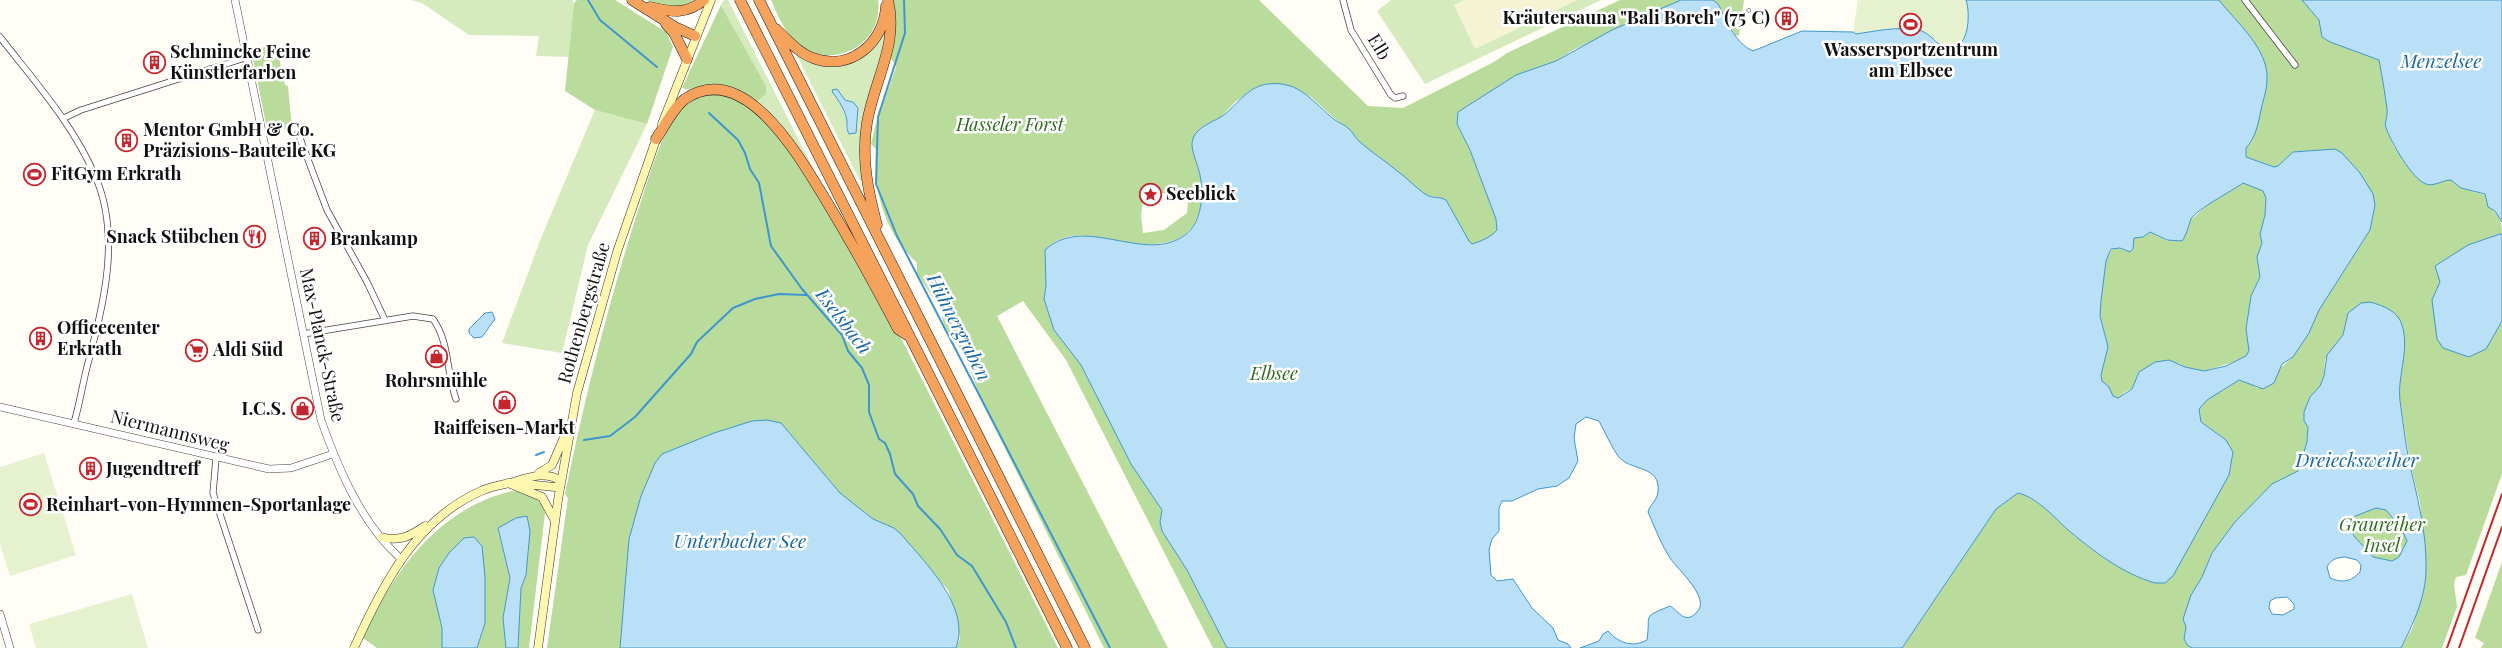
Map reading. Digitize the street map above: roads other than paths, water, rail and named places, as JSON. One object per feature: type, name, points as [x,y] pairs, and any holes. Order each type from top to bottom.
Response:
[{"type":"highway","points":[[632,0],[696,36]]},
{"type":"highway","points":[[644,6],[678,12],[688,10],[704,0]]},
{"type":"highway","points":[[740,0],[1067,648]]},
{"type":"highway","points":[[759,0],[1086,648]]},
{"type":"highway","points":[[771,25],[800,51],[812,58],[838,62],[852,58],[862,52],[878,36],[887,0]]},
{"type":"highway","points":[[884,248],[870,198],[864,160],[867,121],[890,47],[891,13],[887,0]]},
{"type":"highway","points":[[658,16],[674,33],[687,59]]},
{"type":"highway","points":[[656,139],[681,103],[692,96],[705,92],[724,91],[750,104],[780,131],[798,155],[857,252],[898,329],[909,336]]},
{"type":"main road","name":"Rothenbergstraße","points":[[538,648],[570,422],[617,252],[656,139],[711,0]]},
{"type":"main road","points":[[382,537],[390,540],[407,538],[458,503],[481,491],[535,475],[552,465],[570,422]]},
{"type":"main road","points":[[508,483],[555,487],[561,483],[550,476],[535,475]]},
{"type":"main road","points":[[508,483],[533,491],[542,497],[555,520]]},
{"type":"main road","points":[[354,648],[373,607],[402,558],[434,521]]},
{"type":"street","name":"Max-Planck-Straße","points":[[235,0],[321,420],[333,454],[347,484],[382,537],[402,558]]},
{"type":"street","name":"Elb","points":[[1343,0],[1351,30],[1391,95],[1395,98],[1403,96]]},
{"type":"street","points":[[2245,0],[2295,65]]},
{"type":"street","points":[[0,37],[64,118],[80,145],[98,183],[108,234],[104,294],[74,423]]},
{"type":"street","points":[[64,118],[100,104],[248,57]]},
{"type":"street","points":[[298,133],[327,210],[367,282],[385,320]]},
{"type":"street","points":[[303,334],[413,316],[433,319],[445,344],[449,381],[456,399]]},
{"type":"street","name":"Niermannsweg","points":[[0,407],[269,469],[291,468],[333,454]]},
{"type":"street","points":[[216,458],[213,492],[258,630]]},
{"type":"street","points":[[0,614],[10,648]]},
{"type":"water","name":"Elbsee","points":[[1681,0],[1713,0],[1718,4],[1736,37],[1753,51],[1802,31],[1853,32],[1856,34],[1888,29],[1923,31],[1944,47],[1952,48],[1959,45],[1966,32],[1968,7],[1966,0],[2219,0],[2257,47],[2266,69],[2266,91],[2256,130],[2246,148],[2246,157],[2274,167],[2278,166],[2293,152],[2335,149],[2342,153],[2360,173],[2373,194],[2375,205],[2370,230],[2319,310],[2309,333],[2293,357],[2282,364],[2274,383],[2263,389],[2239,380],[2207,400],[2199,409],[2201,422],[2226,440],[2233,452],[2229,475],[2173,576],[2165,583],[2155,583],[2143,579],[2120,568],[2087,545],[2038,503],[2018,493],[1996,509],[1902,648],[1580,648],[1599,641],[1603,634],[1608,631],[1621,641],[1636,644],[1647,640],[1648,621],[1651,615],[1670,606],[1683,616],[1689,617],[1697,612],[1700,606],[1697,592],[1670,558],[1648,512],[1658,492],[1658,483],[1655,477],[1623,461],[1615,452],[1599,421],[1586,417],[1576,424],[1574,438],[1578,461],[1569,478],[1557,486],[1538,489],[1512,501],[1502,501],[1499,508],[1499,531],[1492,539],[1489,549],[1491,575],[1497,581],[1513,579],[1532,608],[1553,628],[1558,640],[1568,644],[1571,648],[1227,648],[1187,570],[1162,531],[1160,522],[1162,510],[1131,464],[1081,365],[1054,330],[1044,299],[1046,286],[1045,250],[1061,240],[1078,236],[1151,245],[1169,243],[1185,235],[1191,230],[1198,216],[1202,191],[1200,175],[1192,146],[1195,134],[1204,126],[1225,114],[1249,91],[1268,84],[1289,86],[1305,94],[1351,131],[1364,146],[1425,194],[1446,200],[1469,241],[1472,244],[1479,242],[1497,230],[1496,219],[1470,150],[1457,124],[1458,112],[1516,75],[1556,61],[1612,30]],"holes":[[[2243,183],[2263,191],[2266,198],[2265,215],[2260,234],[2262,243],[2257,257],[2260,277],[2251,296],[2246,329],[2249,351],[2246,356],[2226,366],[2204,371],[2185,367],[2169,360],[2155,362],[2139,372],[2132,389],[2118,398],[2113,396],[2109,387],[2102,381],[2101,375],[2108,347],[2100,316],[2106,261],[2111,249],[2120,248],[2130,252],[2133,249],[2134,238],[2143,237],[2150,232],[2167,240],[2182,241],[2191,219],[2207,205]]]},
{"type":"water","name":"Menzelsee","points":[[2302,0],[2502,0],[2502,222],[2495,211],[2488,207],[2485,194],[2461,188],[2451,180],[2432,185],[2420,181],[2397,151],[2386,128],[2387,109],[2379,60],[2330,42],[2322,37],[2319,20]]},
{"type":"water","points":[[837,89],[845,100],[853,102],[858,108],[856,133],[849,134],[848,132],[846,115],[832,90]]},
{"type":"water","points":[[2502,234],[2502,321],[2486,349],[2469,357],[2443,348],[2437,339],[2432,300],[2440,282],[2435,266],[2468,245]]},
{"type":"water","name":"Dreiecksweiher","points":[[2370,302],[2385,307],[2394,313],[2400,320],[2404,334],[2405,344],[2400,382],[2400,401],[2408,454],[2423,528],[2426,569],[2421,600],[2401,648],[2193,648],[2188,646],[2184,639],[2186,627],[2183,619],[2191,595],[2202,577],[2212,553],[2235,522],[2272,484],[2298,471],[2307,442],[2308,427],[2304,421],[2304,412],[2310,397],[2320,386],[2324,376],[2327,355],[2343,335],[2348,313],[2361,303]],"holes":[[[2376,508],[2386,510],[2401,528],[2407,541],[2399,557],[2392,561],[2373,557],[2354,536],[2351,528],[2353,517]],[[2345,557],[2357,560],[2361,565],[2360,572],[2346,581],[2330,578],[2327,567],[2336,558]],[[2287,597],[2294,604],[2294,609],[2283,615],[2272,614],[2269,608],[2270,601],[2275,598]]]},
{"type":"water","points":[[492,312],[495,319],[482,337],[474,338],[469,333],[469,329],[485,313]]},
{"type":"water","name":"Unterbacher See","points":[[767,420],[781,423],[840,493],[873,519],[894,528],[922,558],[952,601],[959,632],[956,648],[620,648],[629,539],[641,496],[655,463],[662,454],[714,433],[752,421]]},
{"type":"water","points":[[527,516],[530,531],[526,575],[521,588],[518,648],[506,648],[503,618],[510,578],[498,528],[516,518]]},
{"type":"water","points":[[474,537],[482,546],[485,577],[485,623],[477,648],[442,648],[442,628],[433,590],[439,568],[449,553],[464,538]]},
{"type":"waterway","name":"Eselsbach","points":[[588,0],[600,20],[657,67]]},
{"type":"waterway","name":"Hühnergraben","points":[[904,0],[905,33],[878,117],[876,184],[897,236],[1110,648]]},
{"type":"waterway","name":"Eselsbach","points":[[709,113],[738,140],[750,169],[759,183],[771,246],[802,289],[842,335],[848,351],[862,368],[869,385],[869,412],[879,439],[885,443],[890,454],[895,474],[913,494],[918,506],[940,529],[957,555],[972,566],[1006,622],[1016,648]]},
{"type":"waterway","points":[[584,440],[610,436],[635,417],[691,354],[697,342],[733,308],[755,299],[779,294],[806,295]]},
{"type":"waterway","points":[[536,455],[544,452]]},
{"type":"railway","points":[[2447,648],[2502,494]]},
{"type":"railway","points":[[2459,648],[2502,527]]},
{"type":"place","name":"Kräutersauna \"Bali Boreh\" (75°C)","points":[[1786,18]]},
{"type":"place","name":"Wassersportzentrum am Elbsee","points":[[1911,25]]},
{"type":"place","name":"Schmincke Feine Künstlerfarben","points":[[154,62]]},
{"type":"place","name":"Mentor GmbH & Co. Präzisions-Bauteile KG","points":[[127,140]]},
{"type":"place","name":"FitGym Erkrath","points":[[35,174]]},
{"type":"place","name":"Seeblick","points":[[1150,194]]},
{"type":"place","name":"Snack Stübchen","points":[[255,237]]},
{"type":"place","name":"Brankamp","points":[[314,239]]},
{"type":"place","name":"Officecenter Erkrath","points":[[41,338]]},
{"type":"place","name":"Aldi Süd","points":[[197,350]]},
{"type":"place","name":"Rohrsmühle","points":[[436,356]]},
{"type":"place","name":"Raiffeisen-Markt","points":[[504,403]]},
{"type":"place","name":"I.C.S.","points":[[302,409]]},
{"type":"place","name":"Jugendtreff","points":[[90,469]]},
{"type":"place","name":"Reinhart-von-Hymmen-Sportanlage","points":[[30,505]]},
{"type":"park label","name":"Hasseler Forst","points":[[1010,125]]},
{"type":"park label","name":"Graureiher Insel","points":[[2382,535]]}]
